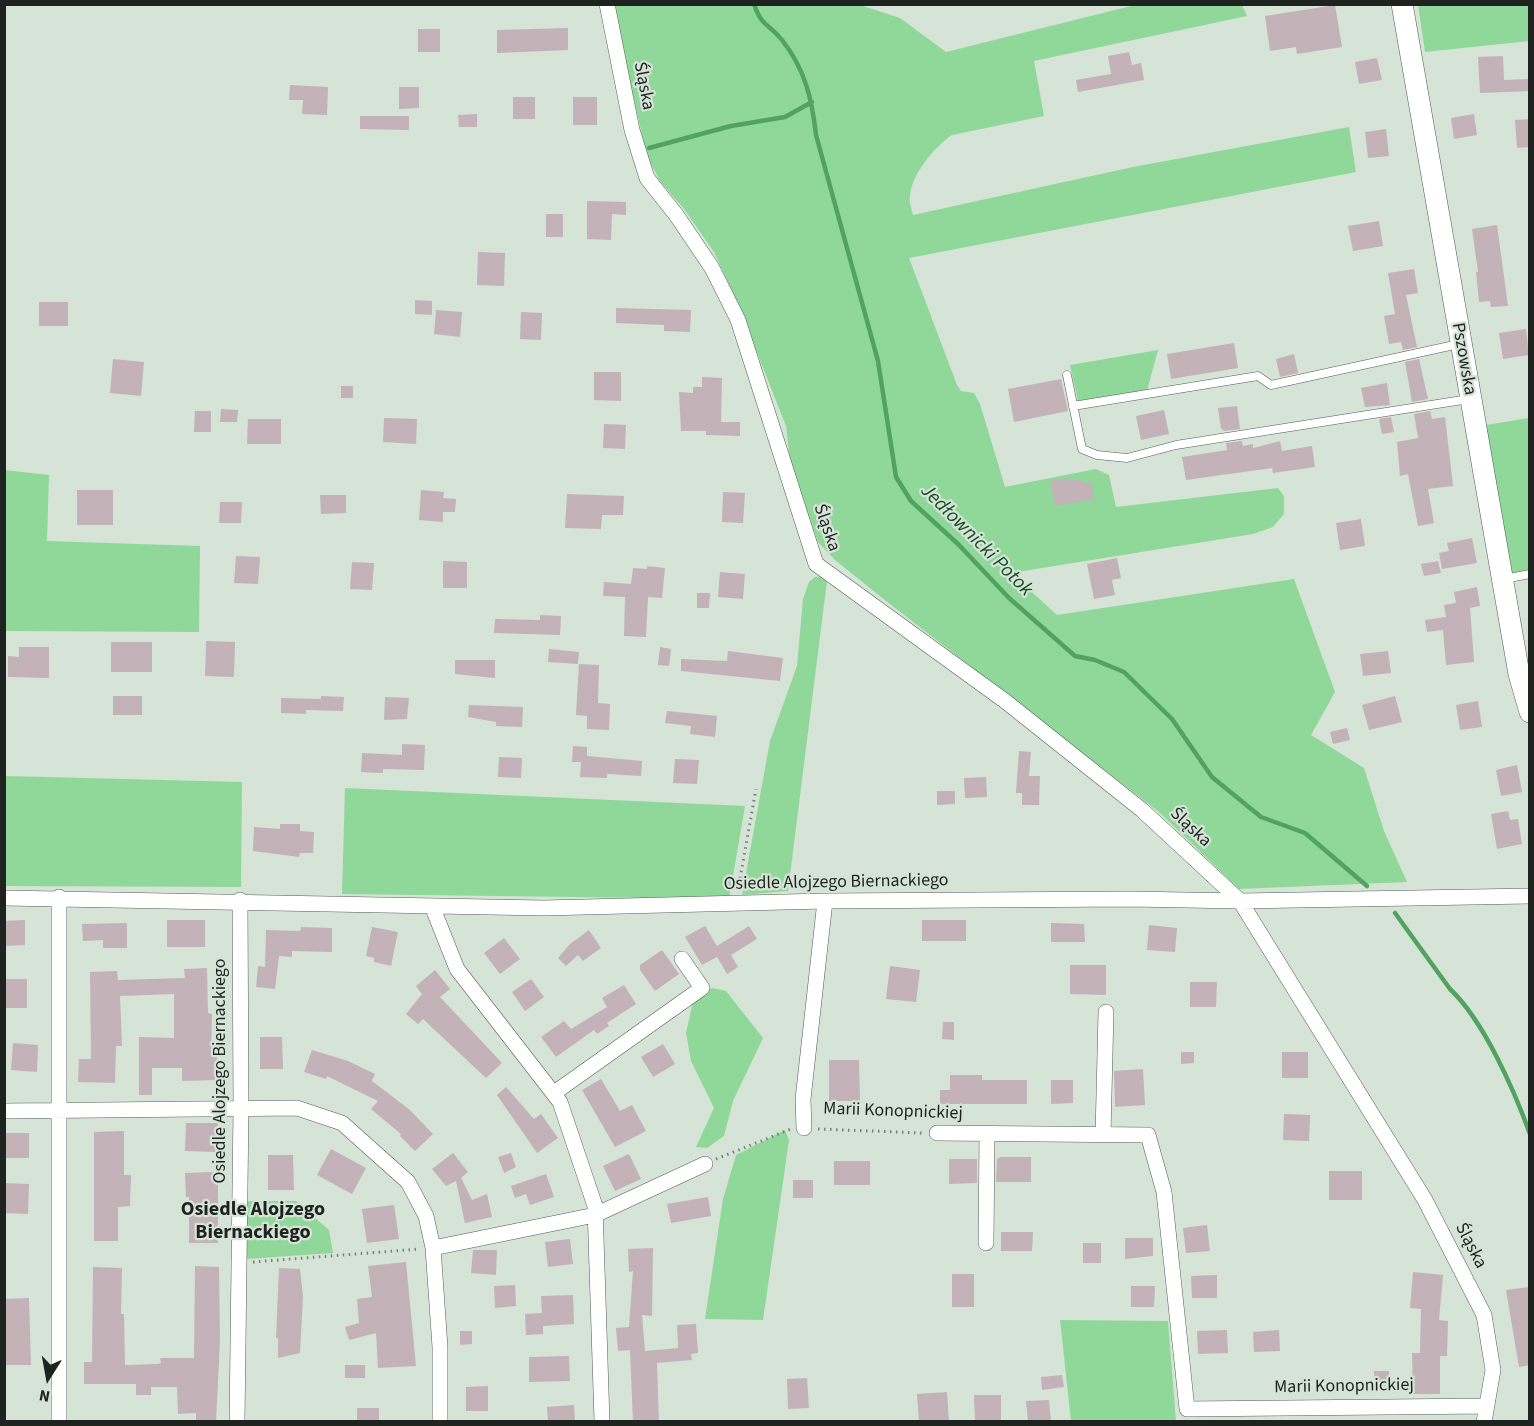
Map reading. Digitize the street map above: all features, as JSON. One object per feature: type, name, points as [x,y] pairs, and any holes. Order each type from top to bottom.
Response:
[{"type":"main road","name":"Pszowska","points":[[1402,4],[1519,675],[1530,712]]},
{"type":"street","name":"Śląska","points":[[607,4],[632,130],[647,178],[677,216],[712,268],[738,320],[816,564],[1005,701],[1142,810],[1240,902],[1425,1200],[1484,1315],[1493,1370],[1486,1414]]},
{"type":"street","points":[[58,897],[59,1422]]},
{"type":"street","points":[[1240,902],[1530,897]]},
{"type":"street","name":"Osiedle Alojzego Biernackiego","points":[[4,898],[240,900],[544,908],[825,901],[1131,899],[1240,902]]},
{"type":"street","name":"Osiedle Alojzego Biernackiego","points":[[237,1422],[241,1109],[240,900]]},
{"type":"street","name":"Marii Konopnickiej","points":[[804,1128],[803,1099],[825,901]]},
{"type":"street","points":[[432,906],[457,969],[554,1093],[567,1122],[595,1206],[602,1422]]},
{"type":"street","points":[[554,1093],[702,988],[682,959]]},
{"type":"street","points":[[1103,1135],[1106,1012]]},
{"type":"street","points":[[4,1111],[297,1108],[342,1124],[408,1182],[426,1216],[434,1248],[440,1347],[440,1422]]},
{"type":"street","name":"Marii Konopnickiej","points":[[937,1133],[1148,1135],[1164,1192],[1187,1415],[1486,1414]]},
{"type":"street","points":[[986,1243],[987,1134]]},
{"type":"street","points":[[434,1248],[595,1215],[705,1164]]},
{"type":"lane","points":[[1073,406],[1258,376],[1271,385],[1461,344]]},
{"type":"lane","points":[[1066,375],[1082,449],[1097,455],[1127,458],[1176,445],[1471,399]]},
{"type":"lane","points":[[1502,579],[1530,574]]},
{"type":"path","points":[[736,904],[756,789]]},
{"type":"path","points":[[705,1164],[785,1130],[804,1128]]},
{"type":"path","name":"Marii Konopnickiej","points":[[804,1128],[937,1133]]},
{"type":"path","points":[[239,1263],[434,1248]]},
{"type":"green space","points":[[612,5],[860,5],[900,18],[946,52],[1135,5],[1242,5],[1247,16],[1034,61],[1044,116],[952,135],[932,153],[914,180],[910,199],[913,215],[1133,167],[1349,127],[1356,172],[909,258],[957,385],[961,391],[974,393],[980,404],[1005,487],[1096,469],[1109,475],[1116,507],[1278,488],[1284,496],[1284,514],[1273,527],[1253,534],[1011,573],[1057,615],[1294,579],[1335,692],[1311,735],[1364,768],[1384,831],[1407,882],[1239,889],[1159,812],[886,601],[835,560],[818,542],[790,460],[786,426],[735,297],[714,252],[684,209],[660,181],[647,156]]},
{"type":"green space","points":[[1418,5],[1529,5],[1529,41],[1425,52]]},
{"type":"green space","points":[[1158,350],[1147,391],[1078,401],[1070,365]]},
{"type":"green space","points":[[1529,418],[1529,573],[1509,578],[1486,425]]},
{"type":"green space","points":[[4,470],[49,475],[47,541],[200,546],[199,632],[5,631]]},
{"type":"green space","points":[[824,576],[827,581],[788,891],[742,895],[770,741],[797,666],[803,599],[809,582],[815,577]]},
{"type":"green space","points":[[5,776],[242,782],[241,887],[5,886]]},
{"type":"green space","points":[[345,788],[745,806],[729,899],[342,894]]},
{"type":"green space","points":[[712,988],[726,991],[763,1038],[733,1101],[724,1136],[707,1148],[696,1147],[714,1108],[691,1061],[686,1033],[693,1002]]},
{"type":"green space","points":[[785,1130],[789,1140],[763,1320],[705,1319],[723,1199],[736,1155]]},
{"type":"green space","points":[[246,1201],[296,1201],[329,1230],[333,1253],[246,1259]]},
{"type":"green space","points":[[1060,1320],[1168,1321],[1176,1421],[1071,1421]]},
{"type":"building","points":[[1335,5],[1342,47],[1297,54],[1296,47],[1270,51],[1265,16]]},
{"type":"building","points":[[568,28],[568,50],[497,53],[497,30]]},
{"type":"building","points":[[418,29],[440,29],[440,52],[418,52]]},
{"type":"building","points":[[1129,52],[1132,65],[1141,63],[1144,80],[1078,92],[1076,80],[1111,74],[1108,56]]},
{"type":"building","points":[[1503,56],[1504,80],[1530,79],[1530,91],[1480,93],[1478,57]]},
{"type":"building","points":[[1377,58],[1382,80],[1359,84],[1355,62]]},
{"type":"building","points":[[290,85],[328,87],[327,115],[302,114],[303,100],[289,100]]},
{"type":"building","points":[[399,87],[419,87],[419,108],[399,109]]},
{"type":"building","points":[[513,97],[535,97],[535,119],[513,119]]},
{"type":"building","points":[[573,97],[597,97],[597,125],[573,125]]},
{"type":"building","points":[[477,114],[477,127],[459,127],[458,115]]},
{"type":"building","points":[[1474,114],[1477,135],[1454,139],[1451,118]]},
{"type":"building","points":[[360,116],[409,116],[409,130],[360,129]]},
{"type":"building","points":[[1530,119],[1530,147],[1517,148],[1515,120]]},
{"type":"building","points":[[1386,129],[1389,156],[1368,158],[1365,132]]},
{"type":"building","points":[[587,201],[626,202],[626,215],[612,214],[611,240],[587,239]]},
{"type":"building","points":[[546,214],[563,214],[563,237],[546,237]]},
{"type":"building","points":[[1379,221],[1383,246],[1353,251],[1348,226]]},
{"type":"building","points":[[1497,225],[1508,306],[1491,307],[1490,301],[1479,302],[1476,272],[1478,272],[1472,229]]},
{"type":"building","points":[[478,252],[505,253],[504,286],[477,285]]},
{"type":"building","points":[[1414,269],[1418,293],[1406,295],[1417,347],[1403,350],[1401,342],[1389,344],[1384,316],[1395,314],[1388,273]]},
{"type":"building","points":[[415,300],[432,301],[432,315],[415,314]]},
{"type":"building","points":[[39,302],[68,302],[68,326],[39,326]]},
{"type":"building","points":[[616,308],[691,310],[690,332],[664,331],[664,325],[616,323]]},
{"type":"building","points":[[436,310],[462,312],[460,337],[434,334]]},
{"type":"building","points":[[521,312],[542,313],[541,340],[520,339]]},
{"type":"building","points":[[1526,329],[1529,355],[1503,359],[1499,333]]},
{"type":"building","points":[[1234,343],[1238,368],[1171,379],[1167,354]]},
{"type":"building","points":[[1294,354],[1298,373],[1280,377],[1276,359]]},
{"type":"building","points":[[113,359],[144,362],[141,396],[110,393]]},
{"type":"building","points":[[1419,359],[1428,399],[1412,402],[1405,362]]},
{"type":"building","points":[[594,372],[621,372],[621,401],[594,400]]},
{"type":"building","points":[[702,377],[722,378],[721,422],[740,422],[740,436],[706,435],[706,431],[681,431],[679,392],[693,393],[693,387],[702,387]]},
{"type":"building","points":[[1061,379],[1068,411],[1014,422],[1008,389]]},
{"type":"building","points":[[1387,383],[1390,405],[1365,407],[1361,388]]},
{"type":"building","points":[[341,386],[353,386],[353,398],[341,398]]},
{"type":"building","points":[[1237,406],[1240,429],[1224,431],[1221,428],[1218,408]]},
{"type":"building","points":[[221,409],[238,410],[237,422],[220,422]]},
{"type":"building","points":[[1164,410],[1169,434],[1141,440],[1136,416]]},
{"type":"building","points":[[195,411],[211,411],[211,432],[194,432]]},
{"type":"building","points":[[1430,411],[1432,419],[1445,417],[1453,486],[1428,489],[1434,523],[1418,526],[1408,474],[1400,476],[1397,442],[1418,438],[1414,414]]},
{"type":"building","points":[[1391,417],[1394,432],[1382,434],[1379,419]]},
{"type":"building","points":[[384,418],[417,419],[416,444],[383,442]]},
{"type":"building","points":[[248,419],[281,419],[281,444],[247,444]]},
{"type":"building","points":[[604,424],[626,425],[625,449],[603,448]]},
{"type":"building","points":[[1242,441],[1243,446],[1253,444],[1253,448],[1280,441],[1282,451],[1312,446],[1315,467],[1273,473],[1272,468],[1186,480],[1182,457],[1227,450],[1226,443]]},
{"type":"building","points":[[1069,478],[1069,481],[1081,479],[1083,483],[1091,482],[1094,499],[1055,506],[1050,481]]},
{"type":"building","points":[[77,490],[113,490],[113,525],[77,525]]},
{"type":"building","points":[[421,490],[444,492],[443,498],[456,499],[455,512],[443,512],[443,522],[419,520]]},
{"type":"building","points":[[723,492],[745,493],[743,523],[722,522]]},
{"type":"building","points":[[567,494],[624,496],[623,515],[602,515],[601,529],[565,528]]},
{"type":"building","points":[[320,495],[346,495],[346,513],[321,514]]},
{"type":"building","points":[[220,502],[242,502],[241,523],[219,523]]},
{"type":"building","points":[[1361,519],[1365,546],[1340,550],[1336,523]]},
{"type":"building","points":[[1472,538],[1477,563],[1442,569],[1439,553],[1449,551],[1447,543]]},
{"type":"building","points":[[236,556],[260,557],[258,584],[234,583]]},
{"type":"building","points":[[1117,558],[1121,578],[1112,580],[1115,595],[1094,599],[1087,564]]},
{"type":"building","points":[[443,561],[467,562],[467,588],[443,588]]},
{"type":"building","points":[[1438,561],[1441,573],[1424,576],[1421,564]]},
{"type":"building","points":[[352,562],[374,563],[372,590],[350,589]]},
{"type":"building","points":[[647,566],[665,568],[662,598],[648,597],[646,637],[624,636],[625,597],[603,596],[604,582],[631,584],[633,568],[647,569]]},
{"type":"building","points":[[720,572],[745,574],[743,599],[718,597]]},
{"type":"building","points":[[1477,587],[1480,606],[1470,608],[1474,662],[1446,665],[1443,630],[1427,632],[1425,620],[1446,617],[1444,605],[1456,603],[1454,592]]},
{"type":"building","points":[[697,593],[710,593],[709,608],[697,608]]},
{"type":"building","points":[[540,615],[561,616],[560,635],[494,633],[495,619],[540,620]]},
{"type":"building","points":[[206,641],[235,642],[234,677],[205,676]]},
{"type":"building","points":[[111,642],[152,642],[152,672],[111,672]]},
{"type":"building","points":[[19,647],[49,647],[49,678],[8,677],[8,656],[19,657]]},
{"type":"building","points":[[660,647],[671,649],[669,666],[658,665]]},
{"type":"building","points":[[549,649],[579,652],[578,664],[548,662]]},
{"type":"building","points":[[728,651],[783,658],[780,681],[681,671],[681,659],[727,661]]},
{"type":"building","points":[[1388,651],[1391,673],[1363,676],[1360,654]]},
{"type":"building","points":[[455,660],[495,660],[495,678],[455,674]]},
{"type":"building","points":[[579,664],[599,665],[598,703],[610,704],[609,730],[587,729],[587,716],[576,715]]},
{"type":"building","points":[[113,696],[142,696],[142,715],[113,715]]},
{"type":"building","points":[[321,696],[344,697],[343,711],[306,710],[306,714],[281,713],[281,698],[321,699]]},
{"type":"building","points":[[1395,696],[1402,722],[1369,730],[1362,705]]},
{"type":"building","points":[[385,697],[409,698],[407,719],[384,720]]},
{"type":"building","points":[[1478,701],[1482,727],[1460,730],[1456,705]]},
{"type":"building","points":[[469,705],[523,707],[522,727],[496,726],[496,722],[468,717]]},
{"type":"building","points":[[667,711],[717,716],[715,737],[690,734],[691,726],[665,723]]},
{"type":"building","points":[[1347,728],[1350,740],[1333,744],[1330,732]]},
{"type":"building","points":[[402,744],[425,745],[424,770],[383,769],[383,773],[361,772],[362,753],[402,755]]},
{"type":"building","points":[[573,746],[587,747],[587,756],[642,761],[641,776],[607,774],[607,778],[580,777],[581,762],[572,762]]},
{"type":"building","points":[[1019,751],[1031,752],[1029,776],[1040,776],[1039,805],[1022,805],[1022,793],[1016,793]]},
{"type":"building","points":[[499,757],[522,758],[521,778],[498,777]]},
{"type":"building","points":[[675,759],[699,760],[697,784],[673,783]]},
{"type":"building","points":[[1517,765],[1522,792],[1501,796],[1496,770]]},
{"type":"building","points":[[986,777],[987,797],[965,798],[964,778]]},
{"type":"building","points":[[937,791],[955,791],[955,804],[937,805]]},
{"type":"building","points":[[1508,811],[1510,820],[1518,819],[1522,844],[1497,849],[1491,814]]},
{"type":"building","points":[[280,824],[300,824],[300,831],[314,832],[313,853],[300,853],[299,857],[253,851],[254,827],[280,829]]},
{"type":"building","points":[[25,920],[25,945],[4,946],[4,921]]},
{"type":"building","points":[[167,920],[205,920],[205,947],[167,947]]},
{"type":"building","points":[[922,920],[966,920],[966,941],[922,941]]},
{"type":"building","points":[[127,923],[127,948],[103,948],[103,940],[83,941],[82,924]]},
{"type":"building","points":[[1051,923],[1084,924],[1085,942],[1051,942]]},
{"type":"building","points":[[1149,925],[1177,928],[1175,952],[1147,950]]},
{"type":"building","points":[[705,926],[717,946],[749,926],[757,939],[731,955],[738,967],[727,974],[717,957],[702,965],[685,937]]},
{"type":"building","points":[[301,927],[332,928],[332,952],[292,951],[292,957],[279,956],[275,989],[256,987],[258,966],[265,967],[266,930],[300,931]]},
{"type":"building","points":[[372,927],[398,932],[391,966],[374,962],[374,958],[366,956]]},
{"type":"building","points":[[589,930],[601,948],[583,961],[578,955],[566,966],[558,958],[570,944]]},
{"type":"building","points":[[504,938],[520,959],[500,974],[484,953]]},
{"type":"building","points":[[662,950],[679,974],[655,991],[640,970],[640,965]]},
{"type":"building","points":[[1070,965],[1106,965],[1106,995],[1070,994]]},
{"type":"building","points":[[890,966],[920,970],[916,1002],[886,999]]},
{"type":"building","points":[[207,968],[208,1013],[212,1014],[211,1054],[217,1054],[218,1080],[182,1081],[182,1068],[152,1068],[152,1095],[139,1095],[139,1037],[174,1038],[174,994],[120,996],[122,1046],[116,1046],[115,1083],[78,1082],[79,1059],[91,1059],[90,972],[117,971],[118,980],[185,978],[184,969]]},
{"type":"building","points":[[435,970],[450,989],[440,997],[502,1063],[486,1078],[423,1019],[418,1024],[406,1014],[422,994],[416,986]]},
{"type":"building","points":[[4,979],[27,979],[27,1008],[4,1008]]},
{"type":"building","points":[[531,979],[544,997],[525,1011],[512,992]]},
{"type":"building","points":[[1190,982],[1217,982],[1216,1007],[1190,1007]]},
{"type":"building","points":[[624,985],[636,1004],[607,1023],[609,1026],[597,1034],[594,1030],[556,1057],[541,1037],[564,1021],[571,1029],[607,1007],[602,998]]},
{"type":"building","points":[[943,1022],[954,1022],[954,1040],[942,1039]]},
{"type":"building","points":[[260,1037],[282,1037],[283,1069],[260,1069]]},
{"type":"building","points":[[13,1043],[38,1045],[37,1072],[11,1070]]},
{"type":"building","points":[[663,1044],[675,1064],[653,1077],[641,1057]]},
{"type":"building","points":[[312,1050],[348,1061],[375,1074],[372,1081],[410,1110],[433,1134],[415,1151],[400,1136],[401,1134],[371,1109],[378,1101],[327,1076],[326,1079],[304,1072]]},
{"type":"building","points":[[1181,1052],[1194,1052],[1194,1063],[1181,1064]]},
{"type":"building","points":[[1282,1052],[1308,1052],[1308,1078],[1282,1078]]},
{"type":"building","points":[[829,1060],[859,1060],[860,1101],[829,1101]]},
{"type":"building","points":[[1143,1069],[1145,1105],[1115,1107],[1114,1071]]},
{"type":"building","points":[[950,1075],[982,1075],[982,1080],[1027,1080],[1027,1104],[940,1104],[940,1090],[950,1090]]},
{"type":"building","points":[[601,1079],[620,1111],[632,1105],[646,1131],[615,1147],[582,1090]]},
{"type":"building","points":[[1051,1080],[1073,1080],[1073,1103],[1051,1104]]},
{"type":"building","points":[[506,1087],[534,1119],[541,1114],[558,1138],[537,1153],[497,1095]]},
{"type":"building","points":[[1284,1114],[1310,1115],[1309,1141],[1283,1140]]},
{"type":"building","points":[[186,1123],[218,1123],[217,1152],[185,1151]]},
{"type":"building","points":[[124,1131],[124,1175],[131,1175],[130,1206],[118,1207],[118,1241],[94,1241],[94,1132]]},
{"type":"building","points":[[6,1133],[29,1133],[29,1158],[6,1158]]},
{"type":"building","points":[[331,1149],[366,1168],[352,1194],[317,1175]]},
{"type":"building","points":[[453,1153],[468,1172],[461,1178],[472,1200],[487,1194],[492,1217],[465,1223],[456,1181],[446,1186],[432,1169]]},
{"type":"building","points":[[511,1153],[516,1167],[504,1173],[498,1157]]},
{"type":"building","points":[[629,1154],[641,1179],[615,1191],[603,1166]]},
{"type":"building","points":[[268,1155],[293,1155],[294,1190],[268,1190]]},
{"type":"building","points":[[1000,1157],[1031,1157],[1031,1182],[996,1182],[997,1159]]},
{"type":"building","points":[[949,1159],[977,1159],[977,1183],[949,1184]]},
{"type":"building","points":[[834,1161],[870,1161],[870,1185],[834,1185]]},
{"type":"building","points":[[1329,1171],[1362,1171],[1362,1200],[1329,1200]]},
{"type":"building","points":[[218,1172],[218,1243],[189,1243],[189,1197],[186,1197],[185,1173]]},
{"type":"building","points":[[546,1174],[554,1197],[530,1205],[526,1194],[515,1198],[511,1186]]},
{"type":"building","points":[[793,1180],[813,1180],[813,1198],[793,1198]]},
{"type":"building","points":[[4,1183],[29,1184],[28,1214],[4,1213]]},
{"type":"building","points":[[708,1197],[711,1216],[671,1223],[667,1204]]},
{"type":"building","points":[[394,1205],[399,1239],[367,1243],[362,1209]]},
{"type":"building","points":[[1207,1225],[1210,1251],[1186,1253],[1183,1228]]},
{"type":"building","points":[[1001,1232],[1033,1232],[1032,1251],[1001,1251]]},
{"type":"building","points":[[1125,1238],[1153,1238],[1153,1256],[1125,1259]]},
{"type":"building","points":[[570,1239],[573,1264],[548,1267],[545,1242]]},
{"type":"building","points":[[1083,1243],[1101,1243],[1101,1263],[1083,1263]]},
{"type":"building","points":[[653,1248],[652,1316],[642,1315],[645,1351],[678,1348],[677,1325],[696,1324],[698,1353],[691,1354],[692,1360],[657,1363],[659,1422],[633,1422],[630,1350],[618,1351],[616,1328],[629,1327],[633,1271],[629,1272],[628,1249]]},
{"type":"building","points":[[473,1250],[497,1250],[496,1275],[471,1273]]},
{"type":"building","points":[[406,1262],[416,1366],[378,1368],[376,1333],[349,1340],[345,1327],[359,1323],[357,1299],[372,1297],[368,1266]]},
{"type":"building","points":[[195,1266],[219,1267],[220,1340],[216,1422],[196,1422],[196,1413],[178,1414],[177,1387],[151,1387],[151,1395],[136,1395],[136,1384],[84,1384],[84,1362],[92,1362],[93,1267],[122,1268],[121,1314],[124,1314],[125,1365],[157,1364],[161,1363],[160,1358],[194,1358]]},
{"type":"building","points":[[279,1268],[300,1269],[303,1296],[300,1353],[278,1358],[278,1338],[276,1338]]},
{"type":"building","points":[[1413,1272],[1443,1275],[1439,1320],[1448,1321],[1447,1356],[1440,1356],[1440,1394],[1413,1394],[1412,1353],[1420,1353],[1421,1309],[1410,1308]]},
{"type":"building","points":[[952,1274],[974,1274],[974,1307],[952,1307]]},
{"type":"building","points":[[1217,1275],[1217,1298],[1192,1298],[1191,1276]]},
{"type":"building","points":[[515,1285],[516,1306],[495,1308],[494,1286]]},
{"type":"building","points":[[1131,1286],[1155,1286],[1154,1307],[1131,1307]]},
{"type":"building","points":[[1530,1287],[1530,1365],[1519,1367],[1506,1290]]},
{"type":"building","points":[[573,1295],[574,1324],[543,1326],[543,1334],[526,1335],[525,1314],[542,1313],[541,1296]]},
{"type":"building","points":[[29,1298],[31,1365],[4,1365],[4,1299]]},
{"type":"building","points":[[1227,1330],[1228,1353],[1198,1354],[1197,1331]]},
{"type":"building","points":[[1279,1330],[1280,1351],[1254,1352],[1253,1332]]},
{"type":"building","points":[[460,1331],[472,1331],[472,1344],[460,1345]]},
{"type":"building","points":[[569,1356],[570,1381],[529,1382],[529,1357]]},
{"type":"building","points":[[345,1365],[365,1365],[365,1378],[345,1378]]},
{"type":"building","points":[[1374,1371],[1389,1371],[1389,1386],[1374,1386]]},
{"type":"building","points":[[1062,1375],[1064,1387],[1042,1390],[1041,1377]]},
{"type":"building","points":[[807,1378],[809,1408],[788,1409],[787,1379]]},
{"type":"building","points":[[488,1386],[488,1411],[466,1411],[466,1387]]},
{"type":"building","points":[[947,1392],[949,1422],[919,1422],[917,1394]]},
{"type":"building","points":[[974,1395],[1001,1395],[1001,1422],[975,1422]]},
{"type":"building","points":[[1049,1400],[1051,1422],[1028,1422],[1026,1401]]},
{"type":"building","points":[[574,1405],[575,1422],[548,1422],[547,1407]]},
{"type":"building","points":[[357,1408],[379,1408],[379,1422],[357,1422]]},
{"type":"waterway","name":"Jedłownicki Potok","points":[[754,4],[763,21],[790,51],[806,85],[816,135],[878,361],[896,477],[911,501],[958,544],[1009,598],[1075,656],[1095,660],[1124,672],[1172,719],[1212,777],[1261,817],[1305,833],[1367,886]]},
{"type":"waterway","points":[[649,148],[731,126],[785,117],[812,102]]},
{"type":"waterway","points":[[1395,913],[1486,1037],[1507,1077],[1530,1134]]},
{"type":"district","name":"Osiedle Alojzego Biernackiego","points":[[253,1222]]}]
